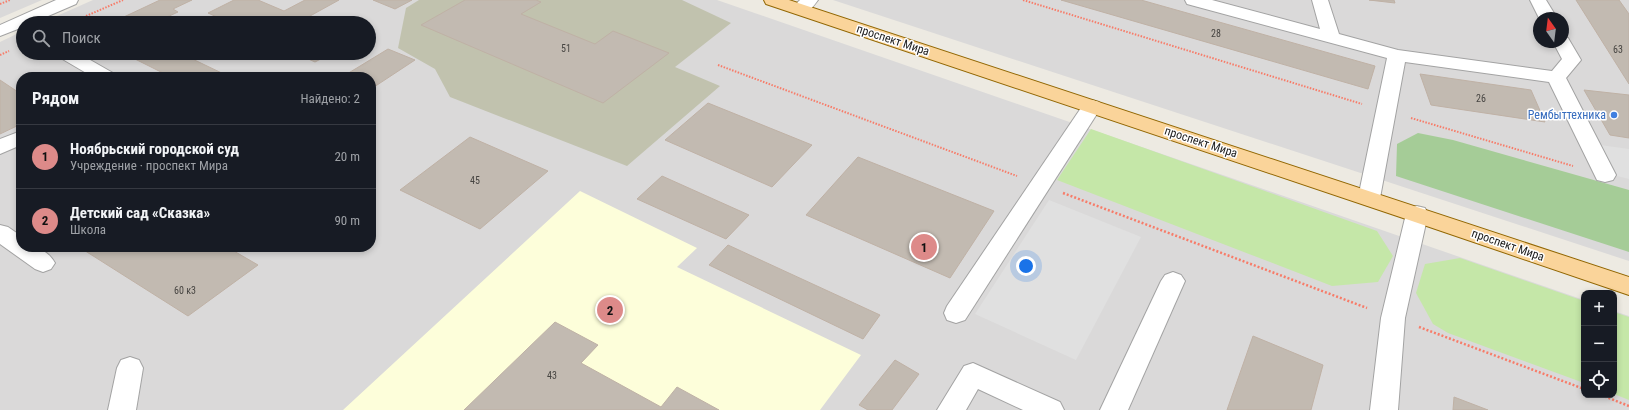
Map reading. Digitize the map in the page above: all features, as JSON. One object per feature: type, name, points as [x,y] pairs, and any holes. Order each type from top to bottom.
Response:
[{"type":"main road","name":"проспект Мира","points":[[772,0],[805,5],[1092,106],[1629,286]]},
{"type":"street","points":[[37,16],[70,0]]},
{"type":"street","points":[[1193,0],[1397,56],[1556,77]]},
{"type":"street","points":[[1320,0],[1331,38]]},
{"type":"street","points":[[1538,0],[1545,12]]},
{"type":"street","points":[[1556,77],[1572,60],[1565,48]]},
{"type":"street","points":[[1369,198],[1397,56]]},
{"type":"street","points":[[77,60],[97,72]]},
{"type":"street","points":[[1556,77],[1605,175]]},
{"type":"street","points":[[956,313],[1092,106]]},
{"type":"street","points":[[0,147],[16,139]]},
{"type":"street","points":[[1384,410],[1393,318],[1417,214]]},
{"type":"street","points":[[0,233],[16,244]]},
{"type":"street","points":[[27,252],[43,263]]},
{"type":"street","points":[[1114,410],[1173,280]]},
{"type":"street","points":[[122,410],[130,368]]},
{"type":"street","points":[[951,410],[973,374],[1050,410]]},
{"type":"path","points":[[0,4],[10,0]]},
{"type":"path","points":[[86,16],[123,0]]},
{"type":"path","points":[[1023,0],[1386,111],[1605,175]]},
{"type":"path","points":[[718,65],[1581,388]]},
{"type":"path","points":[[1609,398],[1629,406]]},
{"type":"shaded area","points":[[0,0],[42,0],[0,18]]},
{"type":"shaded area","points":[[93,0],[717,0],[1581,299],[1581,398],[1617,398],[1617,312],[1629,316],[1629,410],[0,410],[0,42],[16,34],[16,60],[376,60],[376,16],[57,16]]},
{"type":"shaded area","points":[[419,0],[682,0],[731,23],[675,67],[720,86],[627,166],[450,97],[435,69],[398,48],[406,8]]},
{"type":"shaded area","points":[[833,0],[1629,0],[1629,261]]},
{"type":"shaded area","points":[[1600,145],[1629,149],[1629,179],[1617,176]]},
{"type":"shaded area","points":[[580,191],[697,248],[677,267],[861,355],[820,410],[343,410]]},
{"type":"shaded area","points":[[1049,200],[1141,237],[1076,360],[975,314]]},
{"type":"green space","points":[[1091,129],[1377,231],[1393,256],[1378,282],[1332,286],[1057,180]]},
{"type":"green space","points":[[1418,133],[1453,140],[1629,190],[1629,252],[1396,176],[1397,144]]},
{"type":"green space","points":[[1460,258],[1581,300],[1581,382],[1448,333],[1433,324],[1416,293],[1425,264]]},
{"type":"green space","points":[[1617,313],[1629,317],[1629,400],[1617,395]]},
{"type":"building","points":[[160,0],[192,0],[173,9],[178,12],[169,16],[126,16]]},
{"type":"building","points":[[234,0],[258,0],[284,11],[305,0],[339,0],[310,16],[215,16],[208,13]]},
{"type":"building","points":[[373,0],[412,0],[395,9]]},
{"type":"building","points":[[465,0],[536,0],[541,2],[521,14],[595,44],[613,31],[669,53],[603,103],[421,25]]},
{"type":"building","points":[[1061,0],[1141,0],[1375,66],[1368,89]]},
{"type":"building","points":[[1369,0],[1394,0],[1395,3]]},
{"type":"building","points":[[1576,0],[1619,0],[1629,14],[1629,84]]},
{"type":"building","points":[[388,49],[415,60],[376,86],[376,72],[350,72],[370,60],[376,60],[376,56]]},
{"type":"building","points":[[137,60],[195,60],[220,72],[161,72]]},
{"type":"building","points":[[1420,74],[1531,90],[1545,122],[1431,105]]},
{"type":"building","points":[[0,80],[16,91],[16,126],[0,134]]},
{"type":"building","name":"Рембыттехника","points":[[1584,90],[1629,95],[1629,138],[1610,135]]},
{"type":"building","points":[[708,103],[812,145],[772,187],[665,140]]},
{"type":"building","points":[[470,137],[548,171],[480,229],[400,190]]},
{"type":"building","points":[[858,157],[994,211],[950,278],[806,215]]},
{"type":"building","points":[[662,176],[749,215],[726,239],[637,199]]},
{"type":"building","points":[[728,245],[880,315],[863,339],[709,265]]},
{"type":"building","points":[[87,252],[236,252],[258,265],[188,316]]},
{"type":"building","points":[[555,322],[598,345],[581,363],[661,407],[677,387],[719,410],[464,410]]},
{"type":"building","points":[[1253,336],[1323,365],[1311,410],[1227,410]]},
{"type":"building","points":[[895,360],[919,374],[892,410],[868,410],[859,405]]},
{"type":"building","points":[[1454,397],[1488,410],[1453,410]]},
{"type":"place","name":"Рембыттехника","points":[[1614,115]]},
{"type":"place","name":"Ноябрьский городской суд","points":[[924,247]]},
{"type":"place","name":"Детский сад «Сказка»","points":[[610,310]]}]
